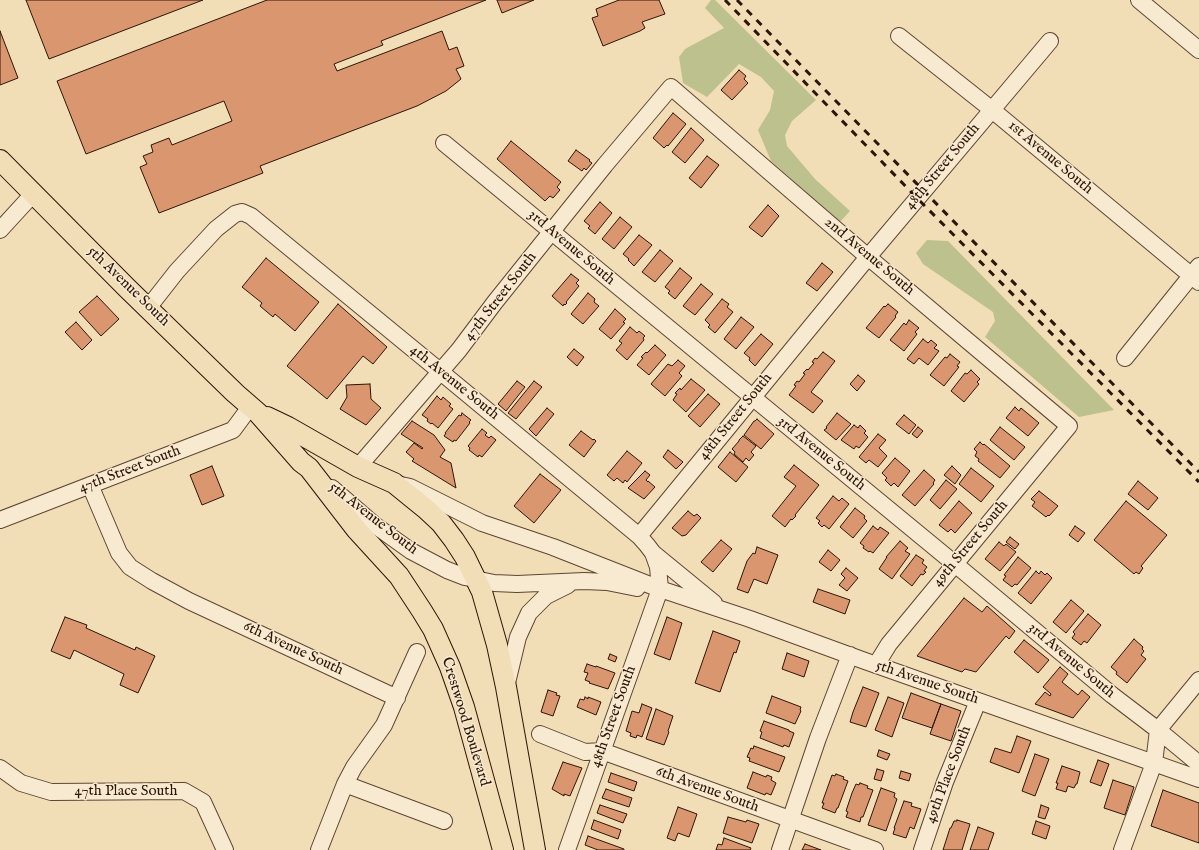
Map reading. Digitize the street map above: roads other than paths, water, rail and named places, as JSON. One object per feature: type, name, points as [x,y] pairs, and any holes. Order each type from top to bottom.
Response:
[{"type":"main road","name":"5th Avenue South","points":[[0,160],[148,308],[254,410],[309,468]]},
{"type":"main road","name":"5th Avenue South","points":[[254,410],[358,466],[394,483]]},
{"type":"main road","name":"Crestwood Boulevard","points":[[309,468],[356,529],[399,576],[433,629],[458,687],[503,850]]},
{"type":"main road","points":[[394,483],[426,509],[441,524],[465,557],[477,580],[492,624],[506,687],[535,850]]},
{"type":"street","points":[[1139,0],[1199,50]]},
{"type":"street","name":"1st Avenue South","points":[[899,36],[1196,274]]},
{"type":"street","name":"48th Street South","points":[[567,850],[657,588],[658,567],[653,553],[639,536],[868,257],[991,109],[1050,41]]},
{"type":"street","name":"47th Street South","points":[[358,466],[459,350],[605,165],[671,87]]},
{"type":"street","name":"2nd Avenue South","points":[[671,87],[868,257],[1069,426]]},
{"type":"street","name":"3rd Avenue South","points":[[444,143],[1112,695],[1199,764]]},
{"type":"street","points":[[0,230],[33,194]]},
{"type":"street","name":"4th Avenue South","points":[[148,308],[177,271],[216,229],[235,214],[242,212],[251,216],[639,536]]},
{"type":"street","points":[[1125,358],[1196,274]]},
{"type":"street","name":"47th Street South","points":[[0,520],[233,430],[254,410]]},
{"type":"street","name":"49th Street South","points":[[876,665],[889,644],[1069,426]]},
{"type":"street","name":"5th Avenue South","points":[[309,468],[376,526],[411,551],[447,570],[477,580],[494,583],[516,584],[584,581],[607,582],[637,588],[657,588]]},
{"type":"street","name":"5th Avenue South","points":[[394,483],[410,487],[482,523],[553,547],[657,588],[722,609],[1199,779]]},
{"type":"street","name":"6th Avenue South","points":[[90,485],[120,553],[130,567],[189,601],[397,698]]},
{"type":"street","points":[[653,553],[722,609]]},
{"type":"street","points":[[506,687],[518,637],[529,613],[540,601],[553,592],[567,585],[584,581]]},
{"type":"street","points":[[319,850],[345,784],[354,767],[384,725],[417,652]]},
{"type":"street","points":[[780,850],[818,738],[850,655]]},
{"type":"street","points":[[1122,850],[1154,763],[1158,730],[1199,680]]},
{"type":"street","name":"49th Place South","points":[[922,850],[945,782],[978,701]]},
{"type":"street","name":"6th Avenue South","points":[[540,734],[585,752],[602,751],[875,850]]},
{"type":"street","name":"47th Place South","points":[[0,768],[21,783],[52,792],[184,791],[203,802],[224,850]]},
{"type":"street","points":[[345,784],[444,821]]},
{"type":"railway","points":[[725,0],[917,198],[1199,482]]},
{"type":"railway","points":[[737,0],[1199,472]]}]
